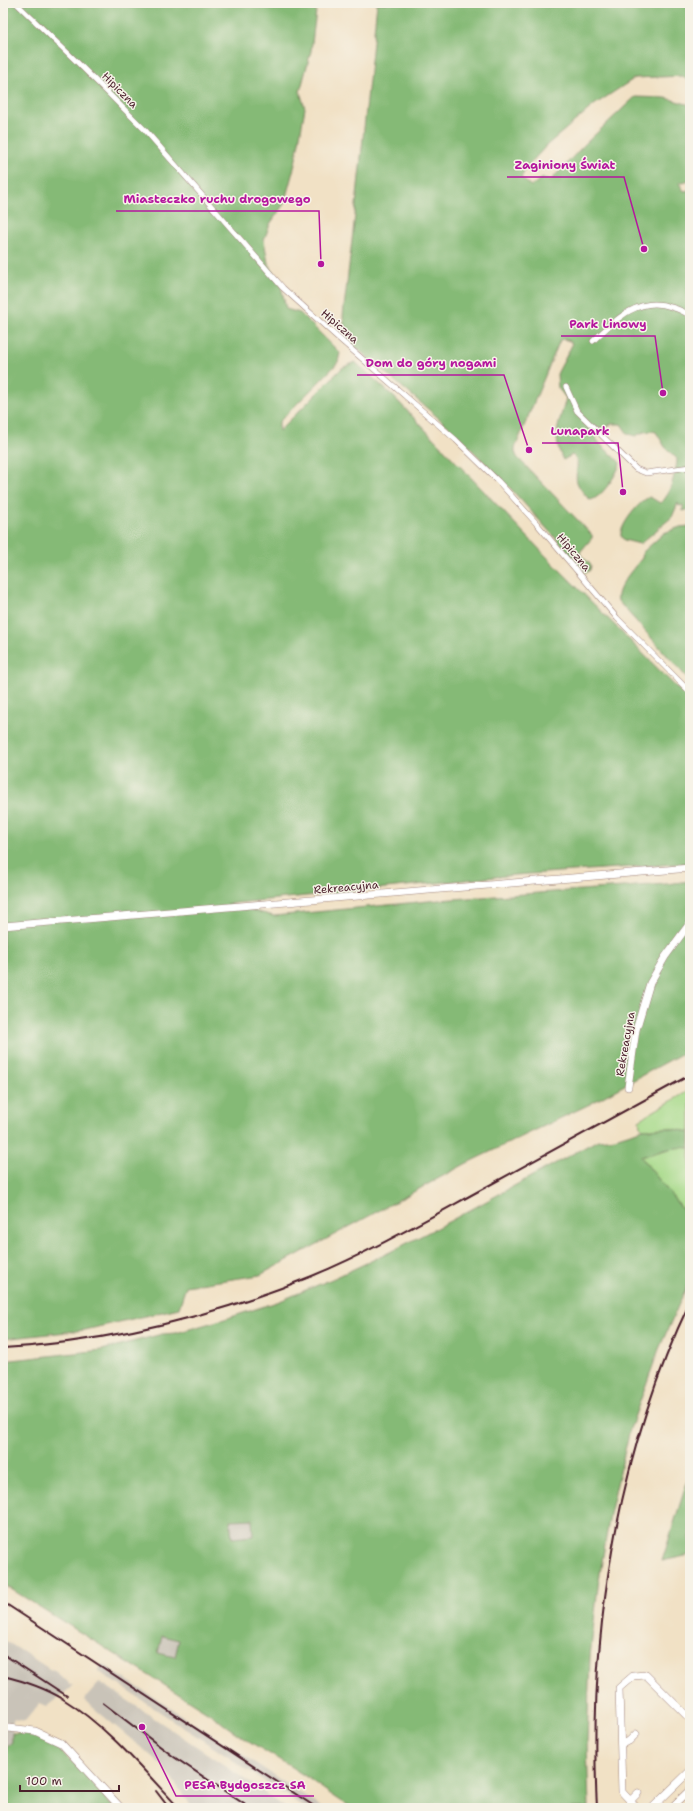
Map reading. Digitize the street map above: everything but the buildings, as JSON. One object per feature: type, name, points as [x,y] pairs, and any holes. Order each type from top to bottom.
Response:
[{"type":"street","name":"Hipiczna","points":[[16,3],[145,130],[283,288],[336,336],[452,435],[498,481],[553,542],[613,614],[690,692]]},
{"type":"street","points":[[593,341],[617,318],[638,306],[661,303],[686,312],[690,316]]},
{"type":"street","points":[[566,387],[577,411],[636,468],[646,473],[690,467]]},
{"type":"street","name":"Rekreacyjna","points":[[3,926],[690,868]]},
{"type":"street","name":"Rekreacyjna","points":[[628,1087],[636,1030],[650,983],[665,957],[690,923]]},
{"type":"street","points":[[637,1808],[622,1792],[619,1688],[633,1676],[646,1675],[690,1719]]},
{"type":"street","points":[[8,1728],[35,1731],[61,1743],[121,1808]]},
{"type":"street","points":[[621,1744],[629,1741],[636,1734]]},
{"type":"street","points":[[652,1808],[690,1771]]},
{"type":"street","points":[[671,1808],[690,1790]]},
{"type":"street","points":[[630,1801],[638,1793]]},
{"type":"shaded area","points":[[252,1518],[253,1536],[232,1538],[230,1520]]},
{"type":"shaded area","points":[[162,1636],[179,1640],[176,1657],[158,1653]]},
{"type":"shaded area","points":[[3,1639],[51,1670],[52,1669],[73,1686],[46,1707],[39,1704],[25,1721],[13,1719],[12,1742],[3,1750]]},
{"type":"shaded area","points":[[102,1664],[323,1808],[305,1808],[98,1671]]},
{"type":"shaded area","points":[[100,1682],[286,1808],[193,1808],[162,1765],[84,1700]]},
{"type":"green space","points":[[3,3],[317,3],[311,51],[300,92],[305,108],[295,164],[284,204],[270,224],[264,240],[268,263],[281,286],[286,309],[300,313],[340,353],[338,362],[279,422],[279,431],[342,368],[355,362],[393,396],[544,554],[690,701],[690,863],[515,875],[227,904],[274,916],[439,900],[690,881],[690,1049],[590,1104],[467,1163],[260,1275],[186,1286],[179,1308],[85,1330],[3,1339]]},
{"type":"green space","points":[[377,3],[690,3],[690,83],[683,76],[635,78],[594,105],[547,145],[526,168],[521,178],[531,186],[543,178],[551,180],[585,144],[635,97],[666,98],[690,105],[690,180],[679,183],[684,191],[690,190],[690,509],[683,511],[683,505],[679,506],[678,503],[672,517],[640,544],[624,540],[621,536],[623,526],[641,503],[650,497],[660,503],[663,501],[674,476],[677,459],[665,447],[656,432],[651,431],[640,433],[636,436],[628,434],[621,424],[611,424],[605,428],[595,428],[596,439],[620,463],[613,479],[599,495],[590,500],[584,494],[576,478],[577,460],[572,455],[563,460],[559,451],[557,436],[559,422],[566,398],[558,388],[557,374],[572,345],[570,341],[563,339],[560,340],[515,448],[517,457],[592,535],[592,538],[580,552],[591,565],[590,570],[586,573],[511,489],[449,427],[346,339],[343,316]]},
{"type":"green space","points":[[690,526],[690,681],[618,601],[618,596],[622,584],[642,558],[643,552],[664,533],[680,527]]},
{"type":"green space","points":[[690,1090],[690,1132],[668,1128],[643,1129],[640,1126],[639,1120]]},
{"type":"green space","points":[[668,1128],[690,1132],[690,1148],[659,1151],[641,1157],[690,1219],[690,1279],[659,1349],[630,1429],[610,1514],[598,1586],[590,1657],[587,1742],[589,1808],[353,1808],[293,1768],[234,1732],[212,1715],[3,1584],[3,1361],[102,1350],[162,1334],[176,1333],[280,1301],[388,1253],[598,1140],[615,1138],[643,1129]],"holes":[[[252,1519],[253,1536],[232,1538],[230,1520]],[[162,1636],[179,1640],[175,1657],[158,1653]]]},
{"type":"green space","points":[[679,1146],[690,1148],[690,1219],[641,1157]]},
{"type":"green space","points":[[690,1476],[690,1555],[662,1561],[687,1482]]},
{"type":"green space","points":[[12,1733],[28,1733],[47,1739],[77,1766],[114,1808],[3,1808],[3,1750],[12,1742]]},
{"type":"railway","points":[[3,1348],[82,1340],[160,1325],[237,1303],[312,1276],[400,1234],[690,1075]]},
{"type":"railway","points":[[597,1808],[595,1744],[597,1679],[603,1614],[612,1549],[626,1485],[643,1422],[664,1361],[690,1302]]},
{"type":"railway","points":[[3,1602],[317,1808]]},
{"type":"railway","points":[[3,1654],[67,1696]]},
{"type":"railway","points":[[3,1676],[49,1691],[79,1710],[110,1736],[179,1808]]},
{"type":"railway","points":[[103,1703],[174,1757],[250,1808]]},
{"type":"railway","points":[[156,1791],[169,1808]]},
{"type":"place","name":"Zaginiony Świat","points":[[644,249]]},
{"type":"place","name":"Miasteczko ruchu drogowego","points":[[321,264]]},
{"type":"place","name":"Park Linowy","points":[[663,393]]},
{"type":"place","name":"Dom do góry nogami","points":[[529,450]]},
{"type":"place","name":"Lunapark","points":[[623,492]]},
{"type":"place","name":"PESA Bydgoszcz SA","points":[[142,1727]]}]
